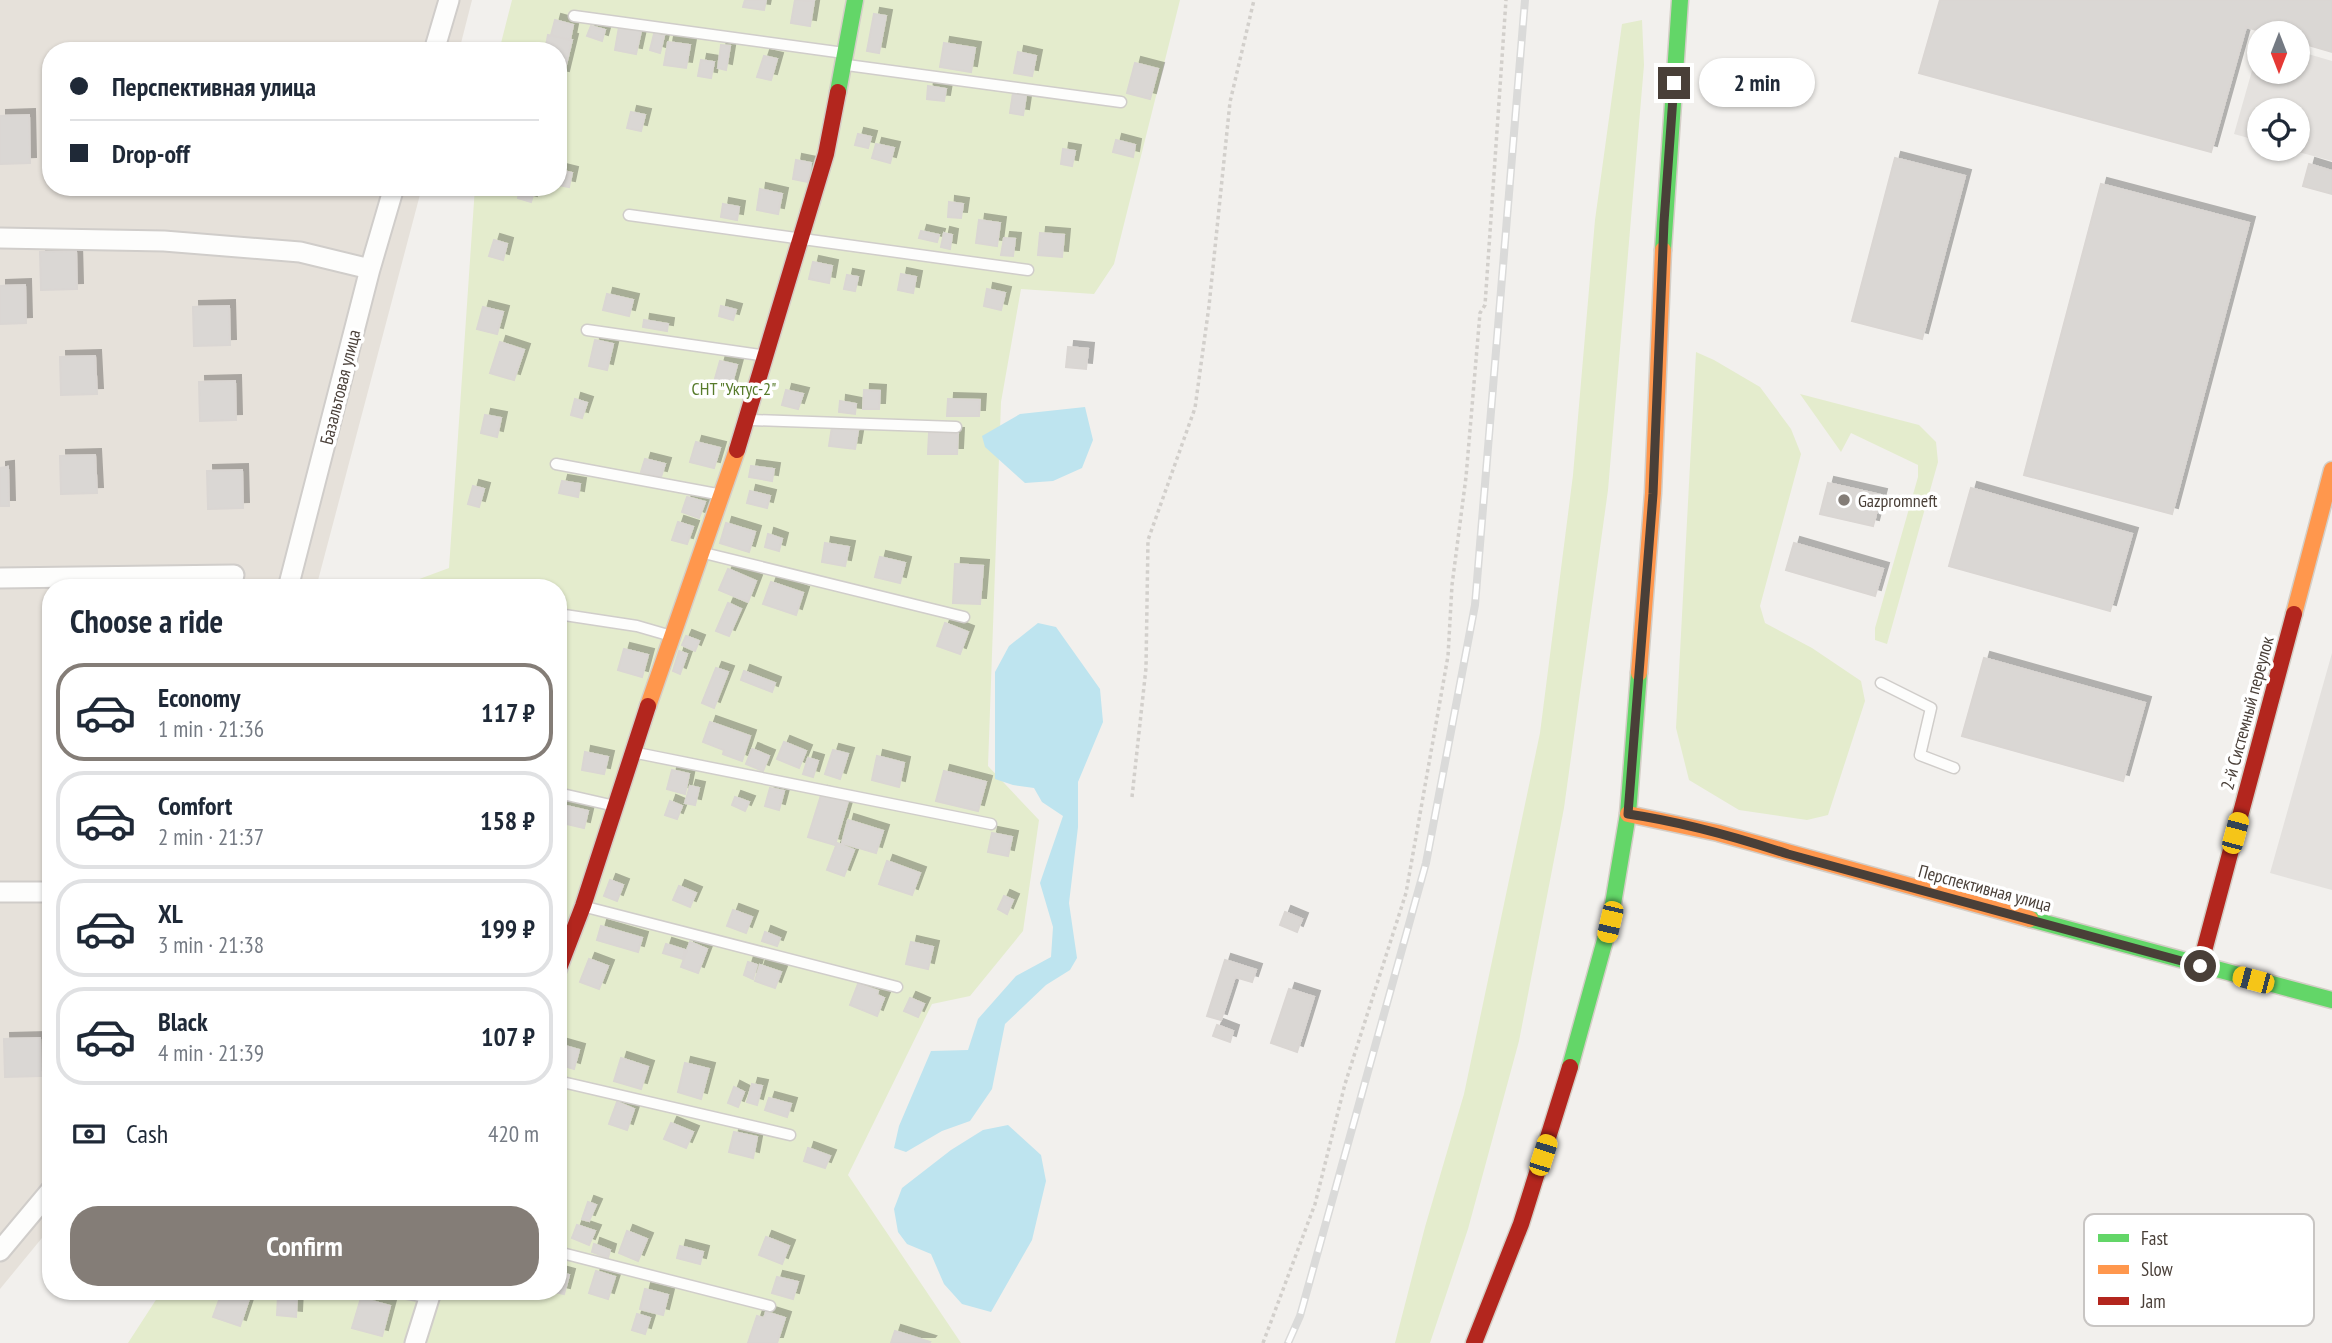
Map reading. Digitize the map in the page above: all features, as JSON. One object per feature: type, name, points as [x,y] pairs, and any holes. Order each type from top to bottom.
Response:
[{"type":"street","points":[[437,42],[449,0]]},
{"type":"street","points":[[567,948],[671,636],[704,552],[748,420],[764,356],[826,154],[855,0]]},
{"type":"street","points":[[1474,1343],[1521,1224],[1558,1109],[1610,922],[1628,814],[1653,494],[1664,222],[1680,0]]},
{"type":"street","name":"Базальтовая улица","points":[[290,579],[391,196]]},
{"type":"street","points":[[0,238],[164,242],[300,252],[370,269]]},
{"type":"street","name":"2-й Системный переулок","points":[[2200,966],[2332,470]]},
{"type":"street","points":[[0,578],[234,575]]},
{"type":"street","name":"Перспективная улица","points":[[1628,814],[1659,818],[1734,837],[1788,854],[2332,1000]]},
{"type":"street","points":[[0,892],[42,892]]},
{"type":"street","points":[[0,1251],[42,1201]]},
{"type":"street","points":[[415,1343],[427,1300]]},
{"type":"lane","points":[[574,16],[1121,102]]},
{"type":"lane","points":[[629,215],[1028,270]]},
{"type":"lane","points":[[587,330],[764,356]]},
{"type":"lane","points":[[748,420],[956,427]]},
{"type":"lane","points":[[556,464],[721,495]]},
{"type":"lane","points":[[704,552],[964,617]]},
{"type":"lane","points":[[567,615],[637,626],[671,636]]},
{"type":"lane","points":[[1881,683],[1931,708],[1920,755],[1954,768]]},
{"type":"lane","points":[[633,752],[991,824]]},
{"type":"lane","points":[[567,795],[615,806]]},
{"type":"lane","points":[[583,906],[897,987]]},
{"type":"lane","points":[[567,1083],[790,1135]]},
{"type":"lane","points":[[567,1254],[770,1306]]},
{"type":"path","points":[[1132,797],[1146,668],[1148,540],[1195,408],[1209,306],[1230,102],[1254,0]]},
{"type":"path","points":[[1263,1343],[1315,1204],[1345,1084],[1406,893],[1447,656],[1480,313],[1485,305],[1506,0]]},
{"type":"shaded area","points":[[0,0],[472,0],[461,42],[42,42],[42,196],[420,196],[318,579],[42,579],[42,1238],[0,1289]]},
{"type":"shaded area","points":[[2310,55],[2332,61],[2332,161],[2310,155],[2310,98],[2247,98],[2247,138],[2234,134],[2248,84],[2310,84]]},
{"type":"shaded area","points":[[2332,653],[2332,890],[2270,873]]},
{"type":"green space","name":"СНТ \"Уктус-2\"","points":[[512,0],[1180,0],[1114,264],[1094,294],[1021,289],[1001,402],[988,766],[1039,820],[1023,931],[970,996],[932,1004],[848,1175],[961,1343],[128,1343],[156,1300],[567,1300],[567,579],[419,579],[449,568],[474,196],[567,196],[567,42],[501,42]]},
{"type":"green space","points":[[1642,20],[1644,65],[1608,490],[1564,808],[1519,1041],[1468,1229],[1430,1343],[1395,1343],[1464,1094],[1540,733],[1573,475],[1595,220],[1622,24]]},
{"type":"green space","points":[[1696,352],[1760,387],[1791,429],[1801,454],[1760,606],[1765,623],[1812,648],[1861,681],[1865,701],[1828,815],[1807,820],[1739,810],[1689,780],[1676,728]]},
{"type":"green space","points":[[1800,394],[1919,425],[1936,442],[1938,462],[1887,644],[1875,640],[1875,628],[1918,477],[1918,465],[1851,433],[1841,452]]},
{"type":"water","points":[[1085,407],[1093,440],[1082,468],[1053,481],[1025,483],[985,447],[982,436],[1020,414]]},
{"type":"water","points":[[1038,623],[1056,627],[1100,689],[1103,722],[1078,782],[1078,827],[1069,903],[1077,958],[1070,970],[1046,985],[1005,1024],[992,1089],[970,1121],[942,1131],[906,1152],[894,1148],[899,1126],[931,1051],[968,1050],[978,1019],[1016,976],[1051,957],[1053,927],[1040,883],[1063,816],[1042,802],[1034,788],[995,779],[995,672],[1009,646]]},
{"type":"water","points":[[1008,1125],[1041,1155],[1046,1181],[1032,1240],[991,1312],[962,1304],[944,1284],[931,1254],[907,1244],[898,1232],[894,1209],[902,1188],[951,1150],[983,1130]]},
{"type":"building","points":[[745,0],[766,0],[764,10],[743,7]]},
{"type":"building","points":[[795,0],[814,1],[810,26],[791,23]]},
{"type":"building","points":[[1940,0],[2332,0],[2332,52],[2310,46],[2310,21],[2247,21],[2211,152],[1919,73]]},
{"type":"building","points":[[874,14],[886,16],[879,53],[867,51]]},
{"type":"building","points":[[555,20],[573,25],[570,40],[551,35]]},
{"type":"building","points":[[591,26],[605,30],[602,41],[587,36]]},
{"type":"building","points":[[619,27],[641,31],[636,54],[615,50]]},
{"type":"building","points":[[654,34],[664,36],[660,53],[650,50]]},
{"type":"building","points":[[548,35],[572,40],[567,61],[567,42],[547,42]]},
{"type":"building","points":[[668,42],[690,45],[686,68],[664,65]]},
{"type":"building","points":[[944,43],[975,48],[971,72],[940,67]]},
{"type":"building","points":[[721,45],[730,46],[726,70],[718,68]]},
{"type":"building","points":[[1018,52],[1036,56],[1032,76],[1014,73]]},
{"type":"building","points":[[764,56],[777,59],[771,80],[757,77]]},
{"type":"building","points":[[701,60],[714,62],[711,78],[698,76]]},
{"type":"building","points":[[1135,63],[1158,69],[1150,99],[1127,93]]},
{"type":"building","points":[[928,86],[946,89],[944,101],[927,99]]},
{"type":"building","points":[[1013,93],[1026,95],[1023,115],[1010,113]]},
{"type":"building","points":[[631,112],[645,115],[641,131],[627,128]]},
{"type":"building","points":[[29,115],[30,163],[0,164],[0,116]]},
{"type":"building","points":[[858,134],[871,137],[868,148],[855,145]]},
{"type":"building","points":[[1116,140],[1135,145],[1133,157],[1113,152]]},
{"type":"building","points":[[876,144],[894,148],[890,163],[872,158]]},
{"type":"building","points":[[1063,149],[1075,151],[1072,166],[1061,164]]},
{"type":"building","points":[[1895,158],[1965,176],[1922,339],[1852,321]]},
{"type":"building","points":[[796,160],[811,163],[808,182],[793,179]]},
{"type":"building","points":[[2309,164],[2332,171],[2332,194],[2303,186]]},
{"type":"building","points":[[567,172],[572,173],[567,187]]},
{"type":"building","points":[[2101,184],[2249,223],[2172,514],[2024,475]]},
{"type":"building","points":[[760,189],[782,194],[778,214],[757,210]]},
{"type":"building","points":[[518,196],[533,196],[531,202]]},
{"type":"building","points":[[949,202],[963,204],[961,218],[948,217]]},
{"type":"building","points":[[723,204],[739,207],[737,220],[721,217]]},
{"type":"building","points":[[979,220],[1000,223],[997,246],[976,243]]},
{"type":"building","points":[[921,231],[939,235],[937,242],[919,238]]},
{"type":"building","points":[[944,233],[952,235],[950,249],[941,247]]},
{"type":"building","points":[[1040,233],[1064,235],[1062,257],[1038,255]]},
{"type":"building","points":[[1004,238],[1015,239],[1013,256],[1001,255]]},
{"type":"building","points":[[494,240],[507,244],[503,260],[489,256]]},
{"type":"building","points":[[76,251],[77,289],[41,290],[40,252]]},
{"type":"building","points":[[813,262],[832,266],[829,283],[809,279]]},
{"type":"building","points":[[901,274],[916,277],[913,293],[898,290]]},
{"type":"building","points":[[847,275],[858,277],[855,291],[844,289]]},
{"type":"building","points":[[25,285],[26,323],[0,324],[0,286]]},
{"type":"building","points":[[987,289],[1005,293],[1001,310],[984,306]]},
{"type":"building","points":[[607,294],[633,300],[629,316],[603,310]]},
{"type":"building","points":[[229,306],[230,345],[194,346],[193,307]]},
{"type":"building","points":[[721,306],[736,310],[733,320],[719,316]]},
{"type":"building","points":[[483,307],[503,312],[497,334],[477,329]]},
{"type":"building","points":[[644,320],[668,324],[667,331],[643,327]]},
{"type":"building","points":[[595,340],[613,344],[607,370],[589,366]]},
{"type":"building","points":[[500,342],[524,350],[514,380],[490,373]]},
{"type":"building","points":[[1068,347],[1088,349],[1086,369],[1066,367]]},
{"type":"building","points":[[95,356],[97,394],[61,395],[60,357]]},
{"type":"building","points":[[720,361],[737,365],[731,387],[714,382]]},
{"type":"building","points":[[235,381],[236,420],[200,421],[199,382]]},
{"type":"building","points":[[786,390],[803,394],[798,409],[782,405]]},
{"type":"building","points":[[864,390],[880,391],[879,409],[863,409]]},
{"type":"building","points":[[575,399],[587,403],[582,418],[571,415]]},
{"type":"building","points":[[948,399],[980,400],[979,416],[947,416]]},
{"type":"building","points":[[840,401],[856,404],[855,414],[839,412]]},
{"type":"building","points":[[485,415],[501,418],[497,437],[481,433]]},
{"type":"building","points":[[832,427],[858,431],[855,449],[829,446]]},
{"type":"building","points":[[929,433],[958,434],[957,454],[928,454]]},
{"type":"building","points":[[696,442],[720,448],[714,468],[690,462]]},
{"type":"building","points":[[95,455],[97,493],[61,494],[60,456]]},
{"type":"building","points":[[645,459],[665,464],[661,477],[641,472]]},
{"type":"building","points":[[751,466],[774,469],[772,481],[749,477]]},
{"type":"building","points":[[8,467],[9,506],[0,506],[0,468]]},
{"type":"building","points":[[242,470],[243,508],[208,509],[207,471]]},
{"type":"building","points":[[562,481],[580,484],[578,497],[559,493]]},
{"type":"building","points":[[1828,483],[1881,495],[1873,526],[1820,514]]},
{"type":"building","points":[[473,486],[484,489],[479,507],[468,504]]},
{"type":"building","points":[[1971,488],[2132,534],[2110,611],[1949,566]]},
{"type":"building","points":[[750,491],[770,496],[767,508],[747,503]]},
{"type":"building","points":[[687,497],[705,502],[699,518],[682,512]]},
{"type":"building","points":[[678,522],[693,527],[687,544],[672,540]]},
{"type":"building","points":[[726,523],[755,532],[749,552],[720,543]]},
{"type":"building","points":[[768,534],[782,539],[779,551],[765,547]]},
{"type":"building","points":[[825,543],[849,547],[845,566],[822,562]]},
{"type":"building","points":[[1794,543],[1883,569],[1875,596],[1786,570]]},
{"type":"building","points":[[880,557],[905,563],[900,583],[875,577]]},
{"type":"building","points":[[955,564],[983,566],[980,604],[953,603]]},
{"type":"building","points":[[728,569],[756,581],[748,602],[719,590]]},
{"type":"building","points":[[771,582],[803,593],[796,615],[763,604]]},
{"type":"building","points":[[728,603],[741,609],[729,636],[716,631]]},
{"type":"building","points":[[945,623],[968,632],[960,654],[937,646]]},
{"type":"building","points":[[686,636],[699,641],[695,651],[682,645]]},
{"type":"building","points":[[624,649],[648,655],[642,677],[618,670]]},
{"type":"building","points":[[679,651],[687,654],[680,674],[673,671]]},
{"type":"building","points":[[1984,658],[2145,703],[2123,781],[1962,736]]},
{"type":"building","points":[[716,668],[728,672],[714,708],[702,703]]},
{"type":"building","points":[[744,671],[775,683],[772,692],[741,680]]},
{"type":"building","points":[[710,722],[750,736],[742,761],[703,742]]},
{"type":"building","points":[[784,742],[806,751],[799,768],[777,759]]},
{"type":"building","points":[[752,749],[769,756],[763,771],[746,764]]},
{"type":"building","points":[[833,750],[848,754],[840,779],[825,774]]},
{"type":"building","points":[[585,752],[608,757],[604,774],[582,770]]},
{"type":"building","points":[[877,756],[904,763],[899,787],[872,780]]},
{"type":"building","points":[[808,758],[818,761],[813,777],[803,774]]},
{"type":"building","points":[[672,770],[689,774],[685,794],[667,789]]},
{"type":"building","points":[[944,771],[986,782],[978,811],[936,801]]},
{"type":"building","points":[[690,786],[699,788],[695,805],[685,803]]},
{"type":"building","points":[[770,788],[784,791],[779,810],[765,806]]},
{"type":"building","points":[[822,792],[848,801],[835,845],[808,837]]},
{"type":"building","points":[[735,797],[749,802],[745,811],[732,805]]},
{"type":"building","points":[[670,801],[682,806],[677,819],[665,815]]},
{"type":"building","points":[[567,806],[588,811],[584,828],[567,824]]},
{"type":"building","points":[[848,820],[883,831],[876,853],[842,843]]},
{"type":"building","points":[[992,833],[1012,837],[1008,856],[988,852]]},
{"type":"building","points":[[837,843],[854,850],[844,876],[827,870]]},
{"type":"building","points":[[887,861],[920,873],[912,895],[879,884]]},
{"type":"building","points":[[610,880],[623,885],[617,901],[604,896]]},
{"type":"building","points":[[679,886],[696,893],[690,907],[673,900]]},
{"type":"building","points":[[1004,896],[1013,900],[1007,914],[998,909]]},
{"type":"building","points":[[733,910],[752,917],[746,933],[727,926]]},
{"type":"building","points":[[1285,912],[1302,919],[1297,932],[1280,925]]},
{"type":"building","points":[[601,926],[642,938],[638,952],[597,940]]},
{"type":"building","points":[[765,932],[780,938],[777,946],[762,941]]},
{"type":"building","points":[[690,942],[707,949],[698,973],[681,967]]},
{"type":"building","points":[[911,942],[933,947],[928,969],[906,964]]},
{"type":"building","points":[[666,944],[685,950],[683,959],[663,953]]},
{"type":"building","points":[[589,959],[608,966],[599,989],[580,982]]},
{"type":"building","points":[[1225,960],[1256,970],[1252,982],[1235,977],[1221,1020],[1207,1016]]},
{"type":"building","points":[[748,962],[757,965],[753,979],[744,975]]},
{"type":"building","points":[[760,965],[781,972],[775,988],[755,981]]},
{"type":"building","points":[[858,984],[878,991],[877,995],[884,998],[877,1016],[850,1005]]},
{"type":"building","points":[[1289,989],[1314,997],[1297,1052],[1271,1043]]},
{"type":"building","points":[[910,998],[924,1004],[918,1017],[904,1011]]},
{"type":"building","points":[[1217,1025],[1233,1031],[1230,1042],[1213,1036]]},
{"type":"building","points":[[40,1038],[41,1076],[5,1077],[4,1039]]},
{"type":"building","points":[[567,1047],[579,1050],[574,1069],[567,1067]]},
{"type":"building","points":[[621,1058],[648,1067],[641,1089],[614,1081]]},
{"type":"building","points":[[685,1063],[709,1069],[701,1099],[678,1092]]},
{"type":"building","points":[[752,1084],[762,1086],[757,1105],[747,1102]]},
{"type":"building","points":[[734,1087],[744,1092],[738,1107],[728,1103]]},
{"type":"building","points":[[769,1098],[791,1104],[787,1117],[765,1110]]},
{"type":"building","points":[[617,1102],[634,1109],[627,1130],[609,1124]]},
{"type":"building","points":[[671,1123],[693,1132],[686,1148],[664,1139]]},
{"type":"building","points":[[734,1132],[757,1137],[753,1158],[729,1152]]},
{"type":"building","points":[[808,1148],[830,1156],[825,1168],[804,1161]]},
{"type":"building","points":[[588,1202],[596,1205],[589,1221],[582,1219]]},
{"type":"building","points":[[577,1225],[595,1231],[589,1245],[572,1238]]},
{"type":"building","points":[[627,1231],[647,1239],[638,1261],[619,1253]]},
{"type":"building","points":[[766,1237],[789,1246],[782,1264],[759,1255]]},
{"type":"building","points":[[594,1244],[610,1250],[608,1258],[592,1252]]},
{"type":"building","points":[[680,1246],[703,1252],[700,1264],[677,1258]]},
{"type":"building","points":[[596,1271],[615,1277],[608,1299],[589,1293]]},
{"type":"building","points":[[777,1277],[798,1282],[793,1299],[772,1293]]},
{"type":"building","points":[[645,1289],[668,1295],[663,1315],[640,1309]]},
{"type":"building","points":[[219,1300],[249,1300],[240,1326],[213,1317]]},
{"type":"building","points":[[278,1300],[297,1300],[296,1317],[277,1315]]},
{"type":"building","points":[[360,1300],[390,1306],[382,1336],[352,1328]]},
{"type":"building","points":[[766,1312],[785,1318],[777,1343],[748,1343],[757,1316],[764,1318]]},
{"type":"building","points":[[637,1314],[650,1318],[645,1334],[632,1330]]},
{"type":"building","points":[[895,1331],[930,1342],[891,1343]]},
{"type":"railway","points":[[1288,1343],[1300,1316],[1426,863],[1475,605],[1525,0]]},
{"type":"traffic: fast","points":[[838,92],[855,0]]},
{"type":"traffic: fast","points":[[1663,250],[1680,0]]},
{"type":"traffic: fast","points":[[1570,1067],[1610,922],[1628,814],[1639,673]]},
{"type":"traffic: fast","points":[[2030,919],[2332,1000]]},
{"type":"traffic: slow","points":[[1639,673],[1653,493],[1663,250]]},
{"type":"traffic: slow","points":[[648,706],[737,450]]},
{"type":"traffic: slow","points":[[2294,614],[2332,470]]},
{"type":"traffic: slow","points":[[1628,814],[1718,833],[2030,919]]},
{"type":"traffic: jam","points":[[737,450],[826,154],[838,92]]},
{"type":"traffic: jam","points":[[2200,966],[2294,614]]},
{"type":"traffic: jam","points":[[567,948],[648,706]]},
{"type":"traffic: jam","points":[[1474,1343],[1521,1224],[1570,1067]]},
{"type":"place","name":"Gazpromneft","points":[[1844,500]]},
{"type":"route","points":[[1674,83],[1664,222],[1653,494],[1628,814],[1659,818],[1734,837],[2200,966]]}]
